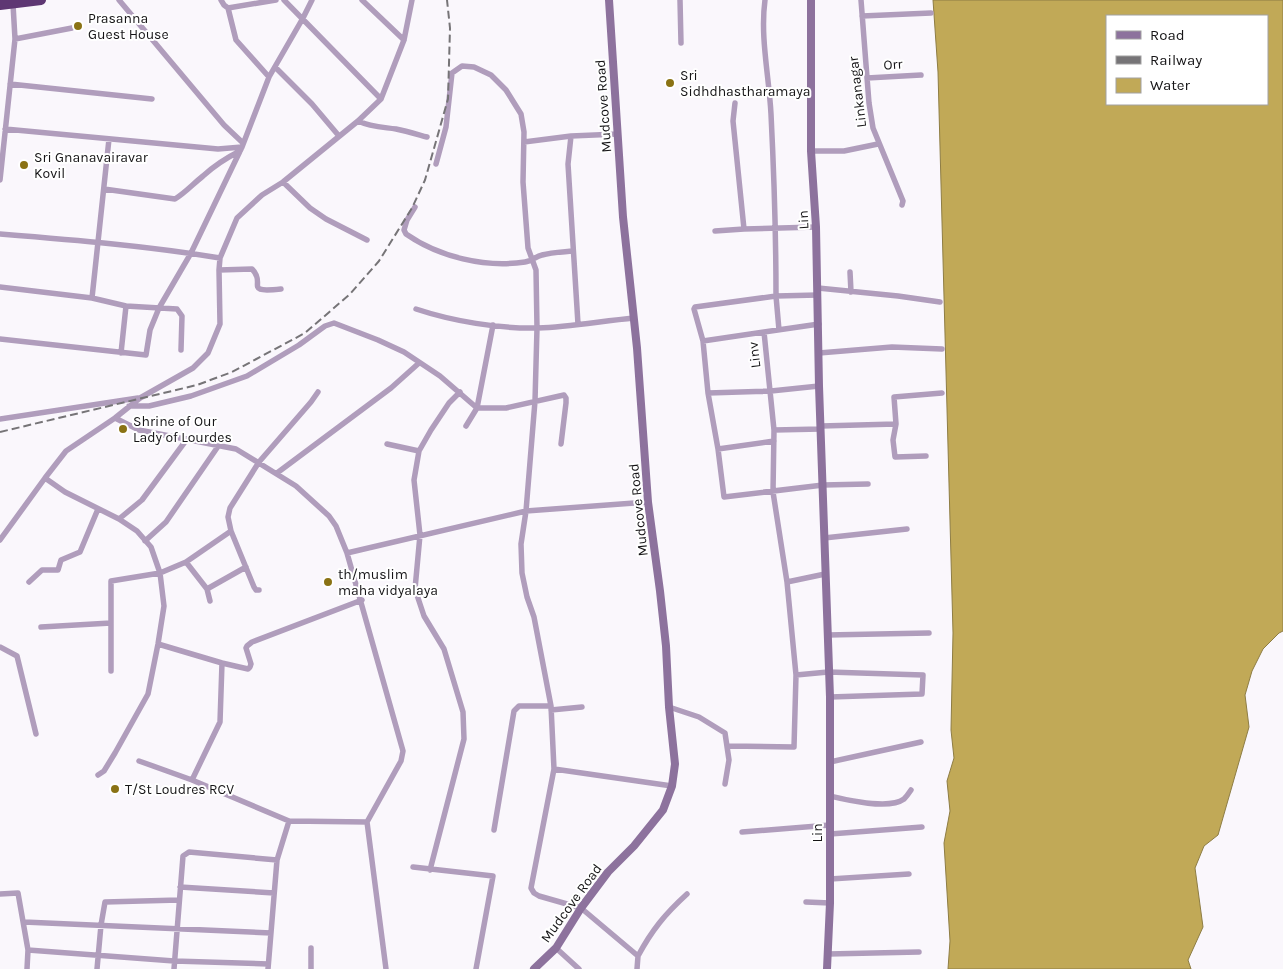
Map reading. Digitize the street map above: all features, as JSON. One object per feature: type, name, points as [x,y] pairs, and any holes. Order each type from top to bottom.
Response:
[{"type":"highway","points":[[0,4],[41,0]]},
{"type":"street","points":[[119,0],[242,147]]},
{"type":"street","points":[[222,0],[228,8],[236,40],[269,77]]},
{"type":"street","points":[[228,8],[276,0]]},
{"type":"street","points":[[284,0],[304,18],[381,99]]},
{"type":"street","points":[[0,339],[146,355],[150,330],[159,308],[192,253],[242,147],[269,77],[304,18],[312,0]]},
{"type":"street","points":[[362,0],[404,40]]},
{"type":"street","points":[[0,540],[44,478],[66,451],[115,418],[140,398],[193,368],[208,353],[220,324],[220,258],[238,218],[262,195],[282,182],[358,121],[381,99],[404,40],[412,0]]},
{"type":"street","name":"Mudcove Road","points":[[534,969],[556,948],[581,908],[608,872],[634,846],[664,810],[672,786],[675,764],[669,707],[666,646],[648,502],[624,217],[609,0]]},
{"type":"street","points":[[680,0],[682,43]]},
{"type":"street","points":[[765,0],[762,21],[771,112],[776,228],[776,296],[779,330]]},
{"type":"street","name":"Lin","points":[[811,0],[811,150],[816,227],[819,386],[830,697],[830,903],[827,969]]},
{"type":"street","name":"Linkanagar","points":[[862,0],[867,78],[873,128],[902,205]]},
{"type":"street","points":[[0,180],[15,38],[13,4]]},
{"type":"street","points":[[862,16],[931,13]]},
{"type":"street","points":[[15,38],[72,28]]},
{"type":"street","points":[[436,164],[446,127],[452,73],[462,66],[474,67],[484,71],[499,82],[521,114],[523,121],[523,182],[528,248],[536,270],[535,401],[526,511],[521,544],[522,573],[534,617],[551,708],[554,769],[532,888],[534,893],[539,896],[581,908],[638,956]]},
{"type":"street","points":[[275,67],[312,104],[339,136]]},
{"type":"street","name":"Orr","points":[[867,78],[921,74]]},
{"type":"street","points":[[10,84],[152,99]]},
{"type":"street","points":[[735,103],[732,121],[744,229]]},
{"type":"street","points":[[358,121],[381,129],[394,129],[426,137]]},
{"type":"street","points":[[6,129],[218,149],[242,147]]},
{"type":"street","points":[[524,142],[571,136],[618,134]]},
{"type":"street","points":[[571,136],[568,164],[578,324]]},
{"type":"street","points":[[92,298],[109,139]]},
{"type":"street","points":[[811,150],[844,151],[878,144]]},
{"type":"street","points":[[104,189],[174,199],[242,147]]},
{"type":"street","points":[[282,182],[310,208],[326,219],[367,240]]},
{"type":"street","points":[[415,207],[407,220],[404,230],[408,235],[424,244],[454,256],[478,262],[514,263],[533,260],[543,254],[573,251]]},
{"type":"street","points":[[715,231],[816,227]]},
{"type":"street","points":[[0,234],[98,242],[220,258]]},
{"type":"street","points":[[219,270],[252,269],[256,274],[259,290],[281,289]]},
{"type":"street","points":[[850,272],[851,292]]},
{"type":"street","points":[[0,287],[92,298],[126,306],[177,309],[180,312],[181,350]]},
{"type":"street","points":[[868,484],[823,485],[724,497],[702,341],[695,307],[818,292],[851,292],[940,302]]},
{"type":"street","points":[[121,353],[126,306]]},
{"type":"street","points":[[416,309],[441,318],[492,325],[537,328],[634,318]]},
{"type":"street","points":[[129,406],[149,406],[191,396],[247,376],[292,349],[325,326],[334,323],[404,352],[440,376],[477,408],[506,408],[564,395],[566,398],[561,444]]},
{"type":"street","name":"Linv","points":[[774,430],[764,332],[819,324]]},
{"type":"street","points":[[466,426],[477,408],[492,325]]},
{"type":"street","points":[[702,341],[764,332]]},
{"type":"street","points":[[819,353],[892,347],[942,350]]},
{"type":"street","points":[[277,473],[391,388],[419,363]]},
{"type":"street","points":[[708,393],[771,391],[819,386]]},
{"type":"street","points":[[259,590],[256,590],[254,587],[231,531],[228,518],[230,508],[259,462],[318,392]]},
{"type":"street","points":[[430,870],[464,738],[462,712],[444,649],[424,616],[415,589],[420,536],[414,480],[420,451],[449,403],[460,392]]},
{"type":"street","points":[[926,456],[895,457],[893,440],[896,424],[894,397],[942,393]]},
{"type":"street","points":[[0,420],[140,398]]},
{"type":"street","points":[[115,418],[139,430],[236,449],[296,486],[329,516],[336,526],[348,553],[362,600],[403,751],[401,761],[367,822],[386,969]]},
{"type":"street","points":[[728,746],[794,747],[796,675],[786,582],[773,492],[774,430],[896,424]]},
{"type":"street","points":[[119,520],[142,500],[187,440]]},
{"type":"street","points":[[718,449],[774,440]]},
{"type":"street","points":[[387,444],[420,451]]},
{"type":"street","points":[[146,541],[166,522],[219,445]]},
{"type":"street","points":[[44,478],[65,492],[137,531],[151,547],[160,573],[164,606],[148,694],[112,759],[104,771],[98,775]]},
{"type":"street","points":[[348,553],[526,511],[648,502]]},
{"type":"street","points":[[29,582],[42,570],[58,570],[62,560],[80,552],[98,509]]},
{"type":"street","points":[[824,538],[907,529]]},
{"type":"street","points":[[111,671],[111,581],[160,573],[186,562],[231,531]]},
{"type":"street","points":[[186,562],[207,589],[210,601]]},
{"type":"street","points":[[207,589],[246,566]]},
{"type":"street","points":[[786,582],[825,574]]},
{"type":"street","points":[[158,644],[248,669],[251,664],[246,648],[252,642],[362,600]]},
{"type":"street","points":[[41,627],[111,623]]},
{"type":"street","points":[[827,635],[929,633]]},
{"type":"street","points":[[0,647],[17,656],[36,734]]},
{"type":"street","points":[[192,780],[220,722],[222,663]]},
{"type":"street","points":[[796,675],[828,672],[923,675],[922,694],[830,697]]},
{"type":"street","points":[[494,830],[514,711],[519,706],[582,707]]},
{"type":"street","points":[[669,707],[699,717],[725,733],[729,760],[725,784]]},
{"type":"street","points":[[830,762],[921,742]]},
{"type":"street","points":[[139,761],[192,780],[290,821],[367,822]]},
{"type":"street","points":[[554,769],[672,786]]},
{"type":"street","points":[[830,796],[867,804],[892,803],[904,800],[911,790]]},
{"type":"street","points":[[28,950],[268,966],[278,860],[290,821]]},
{"type":"street","points":[[742,832],[830,825]]},
{"type":"street","points":[[830,834],[922,827]]},
{"type":"street","points":[[174,969],[183,856],[189,852],[278,860]]},
{"type":"street","points":[[413,867],[493,876],[476,969]]},
{"type":"street","points":[[830,879],[909,874]]},
{"type":"street","points":[[180,887],[274,893]]},
{"type":"street","points":[[0,894],[18,893],[28,950],[27,969]]},
{"type":"street","points":[[637,969],[638,956],[652,932],[667,912],[687,894]]},
{"type":"street","points":[[97,969],[105,902],[179,900]]},
{"type":"street","points":[[806,902],[830,903]]},
{"type":"street","points":[[24,922],[271,933]]},
{"type":"street","points":[[311,948],[311,969]]},
{"type":"street","points":[[556,948],[579,969]]},
{"type":"street","points":[[828,954],[919,952]]},
{"type":"water","points":[[933,0],[1283,0],[1283,631],[1263,649],[1252,671],[1245,695],[1249,727],[1218,835],[1204,846],[1195,868],[1203,927],[1188,960],[1191,969],[948,969],[950,941],[944,843],[950,811],[947,781],[954,758],[951,730],[953,633],[938,72]]},
{"type":"railway","points":[[0,432],[197,385],[232,372],[305,333],[350,294],[379,261],[412,208],[425,180],[448,99],[450,28],[447,0]]},
{"type":"place","name":"Prasanna Guest House","points":[[78,26]]},
{"type":"place","name":"Sri Sidhdhastharamaya","points":[[670,83]]},
{"type":"place","name":"Sri Gnanavairavar Kovil","points":[[24,165]]},
{"type":"place","name":"Shrine of Our Lady of Lourdes","points":[[123,429]]},
{"type":"place","name":"th/muslim maha vidyalaya","points":[[328,582]]},
{"type":"place","name":"T/St Loudres RCV","points":[[115,789]]}]
